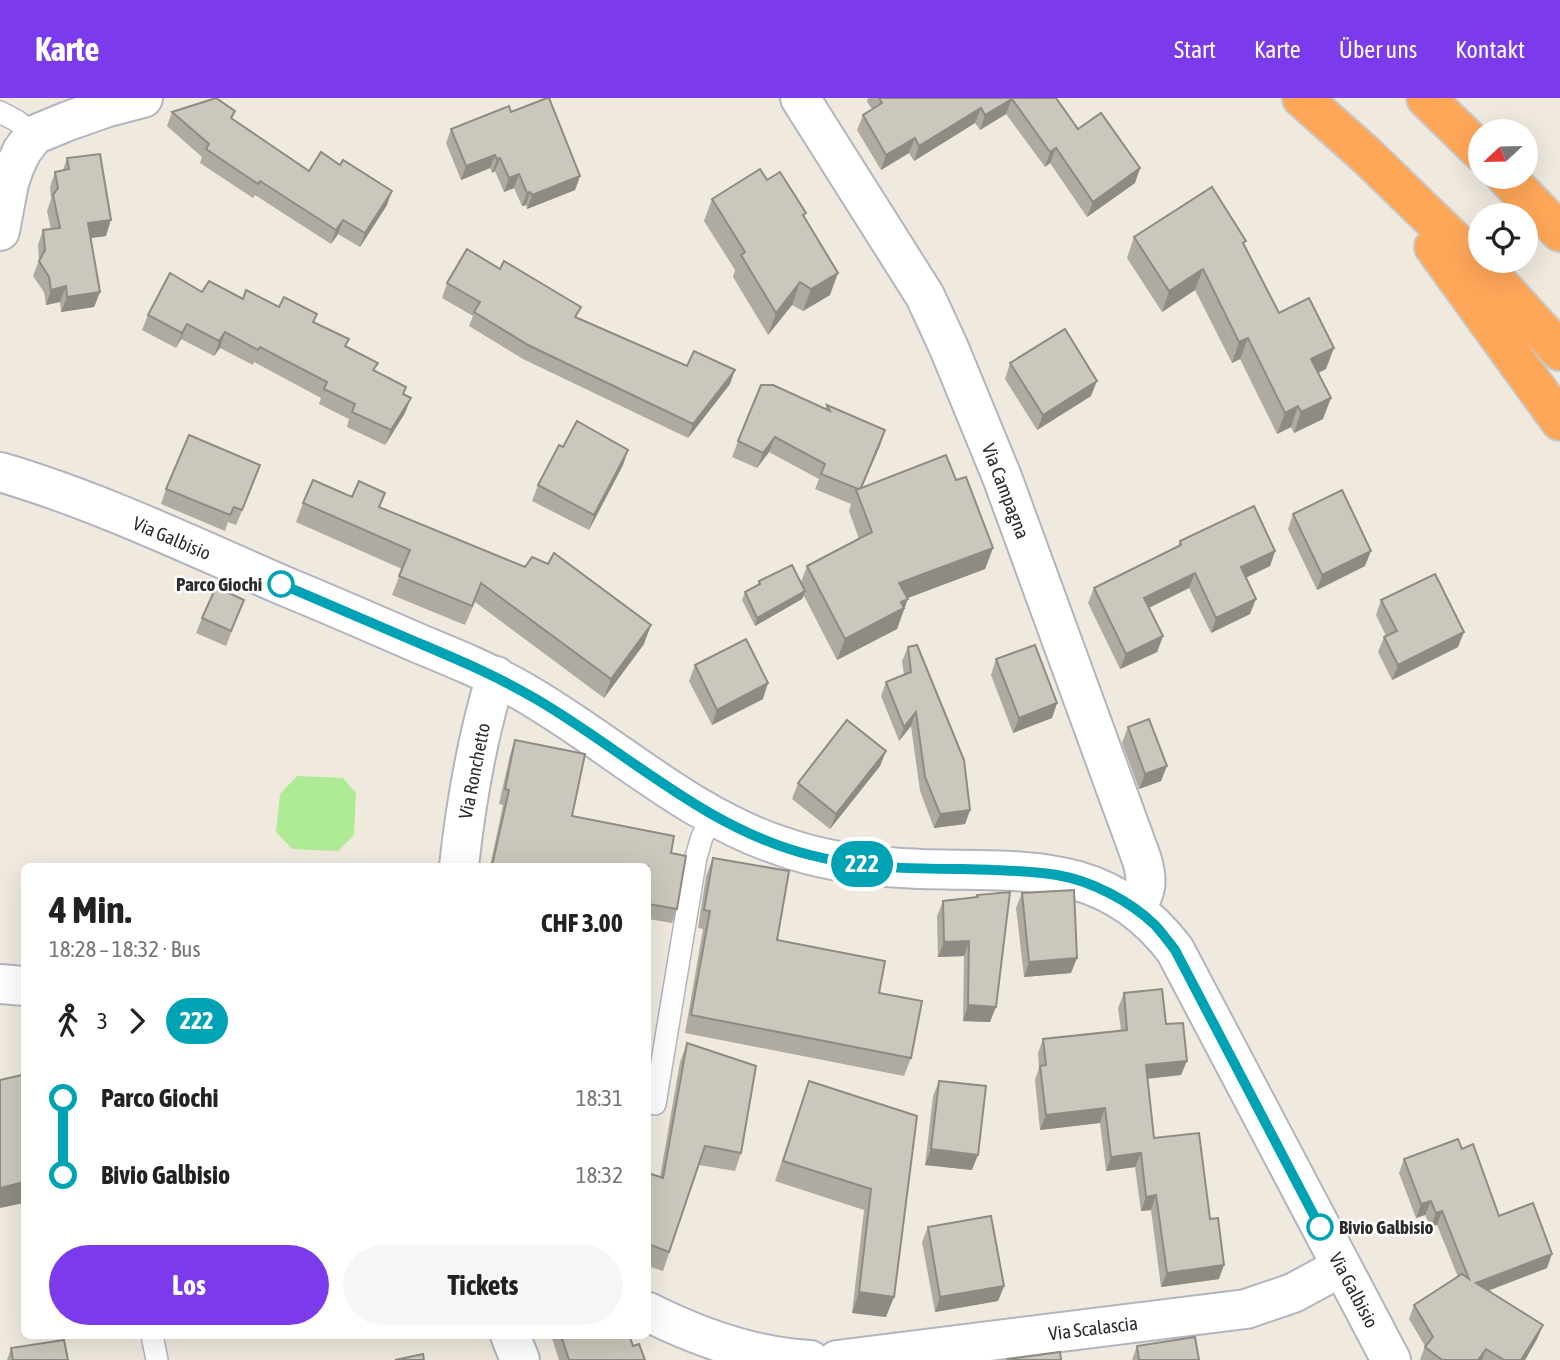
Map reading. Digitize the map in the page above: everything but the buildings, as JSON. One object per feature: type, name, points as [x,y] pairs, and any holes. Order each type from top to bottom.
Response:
[{"type":"highway","points":[[1302,98],[1366,155],[1498,283],[1560,351]]},
{"type":"highway","points":[[1426,98],[1468,139]]},
{"type":"highway","points":[[1366,155],[1560,421]]},
{"type":"highway","points":[[1518,189],[1560,232]]},
{"type":"street","points":[[0,231],[9,183],[22,151],[34,135],[80,117],[142,98]]},
{"type":"street","name":"Via Campagna","points":[[800,98],[925,296],[949,348],[1002,477],[1142,860],[1146,883],[1144,895],[1135,909]]},
{"type":"street","name":"Via Galbisio","points":[[0,472],[43,485],[135,522],[496,676],[568,718],[713,815],[752,835],[811,856],[849,863],[1059,875],[1113,895],[1135,909],[1155,926],[1175,950],[1391,1360]]},
{"type":"street","name":"Via Ronchetto","points":[[459,863],[477,745],[496,676]]},
{"type":"street","points":[[0,984],[21,986]]},
{"type":"street","name":"Via Scalascia","points":[[837,1360],[1246,1309],[1293,1293],[1341,1268]]},
{"type":"street","points":[[651,1313],[706,1338],[744,1350],[787,1359],[810,1360]]},
{"type":"street","points":[[512,1339],[520,1360]]},
{"type":"lane","points":[[0,112],[34,135]]},
{"type":"lane","points":[[655,1104],[696,857],[713,815]]},
{"type":"lane","points":[[153,1339],[157,1360]]},
{"type":"green space","points":[[297,776],[343,778],[356,793],[354,835],[338,851],[292,849],[276,832],[280,794]]},
{"type":"bus line","name":"222","points":[[281,584],[496,676],[568,718],[696,805],[740,830],[778,845],[811,856],[849,863],[1059,875],[1113,895],[1155,926],[1175,950],[1320,1227]]},
{"type":"place","name":"Parco Giochi","points":[[281,584]]},
{"type":"place","name":"Bivio Galbisio","points":[[1320,1227]]}]
